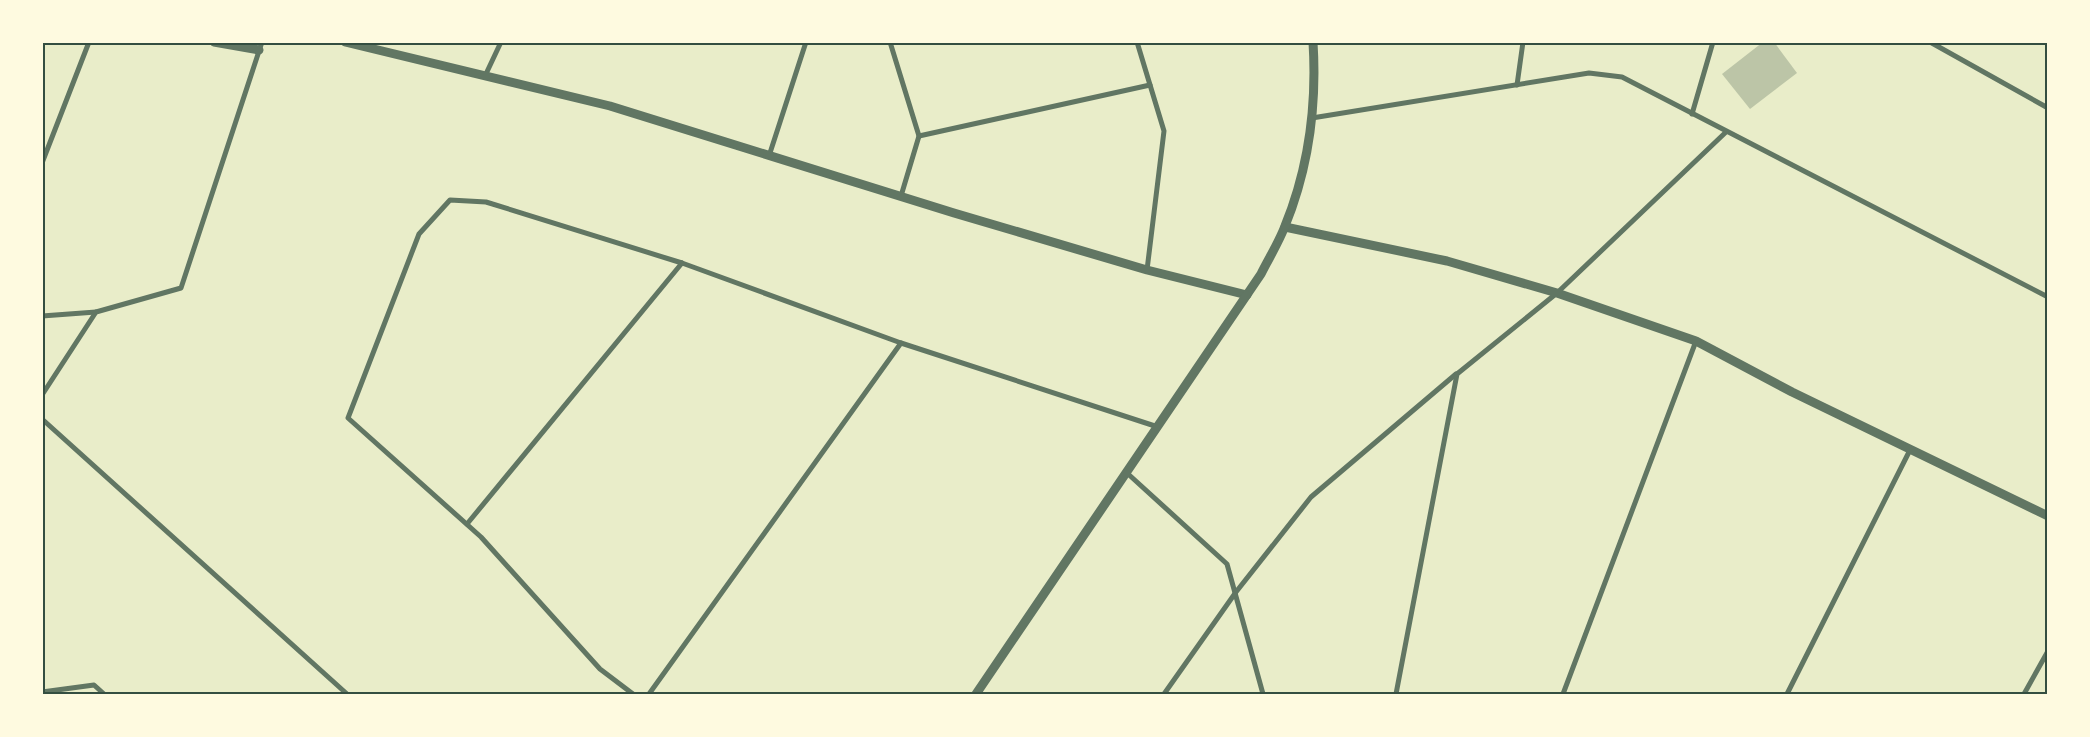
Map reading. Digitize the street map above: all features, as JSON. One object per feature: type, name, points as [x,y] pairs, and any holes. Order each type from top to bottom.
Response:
[{"type":"street","points":[[42,163],[90,42]]},
{"type":"street","points":[[42,316],[96,312],[181,288],[261,46],[214,42]]},
{"type":"street","points":[[345,42],[610,106],[1147,270],[1247,295]]},
{"type":"street","points":[[485,76],[501,42]]},
{"type":"street","points":[[769,156],[806,42]]},
{"type":"street","points":[[890,42],[919,136],[901,196]]},
{"type":"street","points":[[1138,42],[1164,131],[1147,270]]},
{"type":"street","points":[[976,694],[1261,274],[1285,227],[1301,182],[1309,142],[1315,95],[1313,42]]},
{"type":"street","points":[[1517,85],[1523,42]]},
{"type":"street","points":[[1692,114],[1713,42]]},
{"type":"street","points":[[1930,42],[2048,108]]},
{"type":"street","points":[[1312,118],[1589,73],[1622,77],[2048,297]]},
{"type":"street","points":[[919,136],[1150,85]]},
{"type":"street","points":[[1164,694],[1236,592],[1311,497],[1457,374],[1558,293],[1726,132]]},
{"type":"street","points":[[633,694],[600,669],[481,537],[348,418],[418,234],[450,200],[486,202],[682,263],[901,343],[1158,426]]},
{"type":"street","points":[[1285,227],[1447,261],[1558,293],[1696,341],[1910,450],[2048,516]]},
{"type":"street","points":[[467,524],[682,263]]},
{"type":"street","points":[[42,395],[96,312]]},
{"type":"street","points":[[1563,694],[1696,341]]},
{"type":"street","points":[[649,694],[901,343]]},
{"type":"street","points":[[1396,694],[1457,374]]},
{"type":"street","points":[[42,418],[347,694]]},
{"type":"street","points":[[1786,694],[1910,450]]},
{"type":"street","points":[[1127,473],[1227,564],[1263,694]]},
{"type":"street","points":[[2024,694],[2048,651]]},
{"type":"street","points":[[42,692],[94,685],[104,694]]},
{"type":"building","points":[[1763,42],[1774,42],[1797,73],[1750,109],[1722,74]]}]
